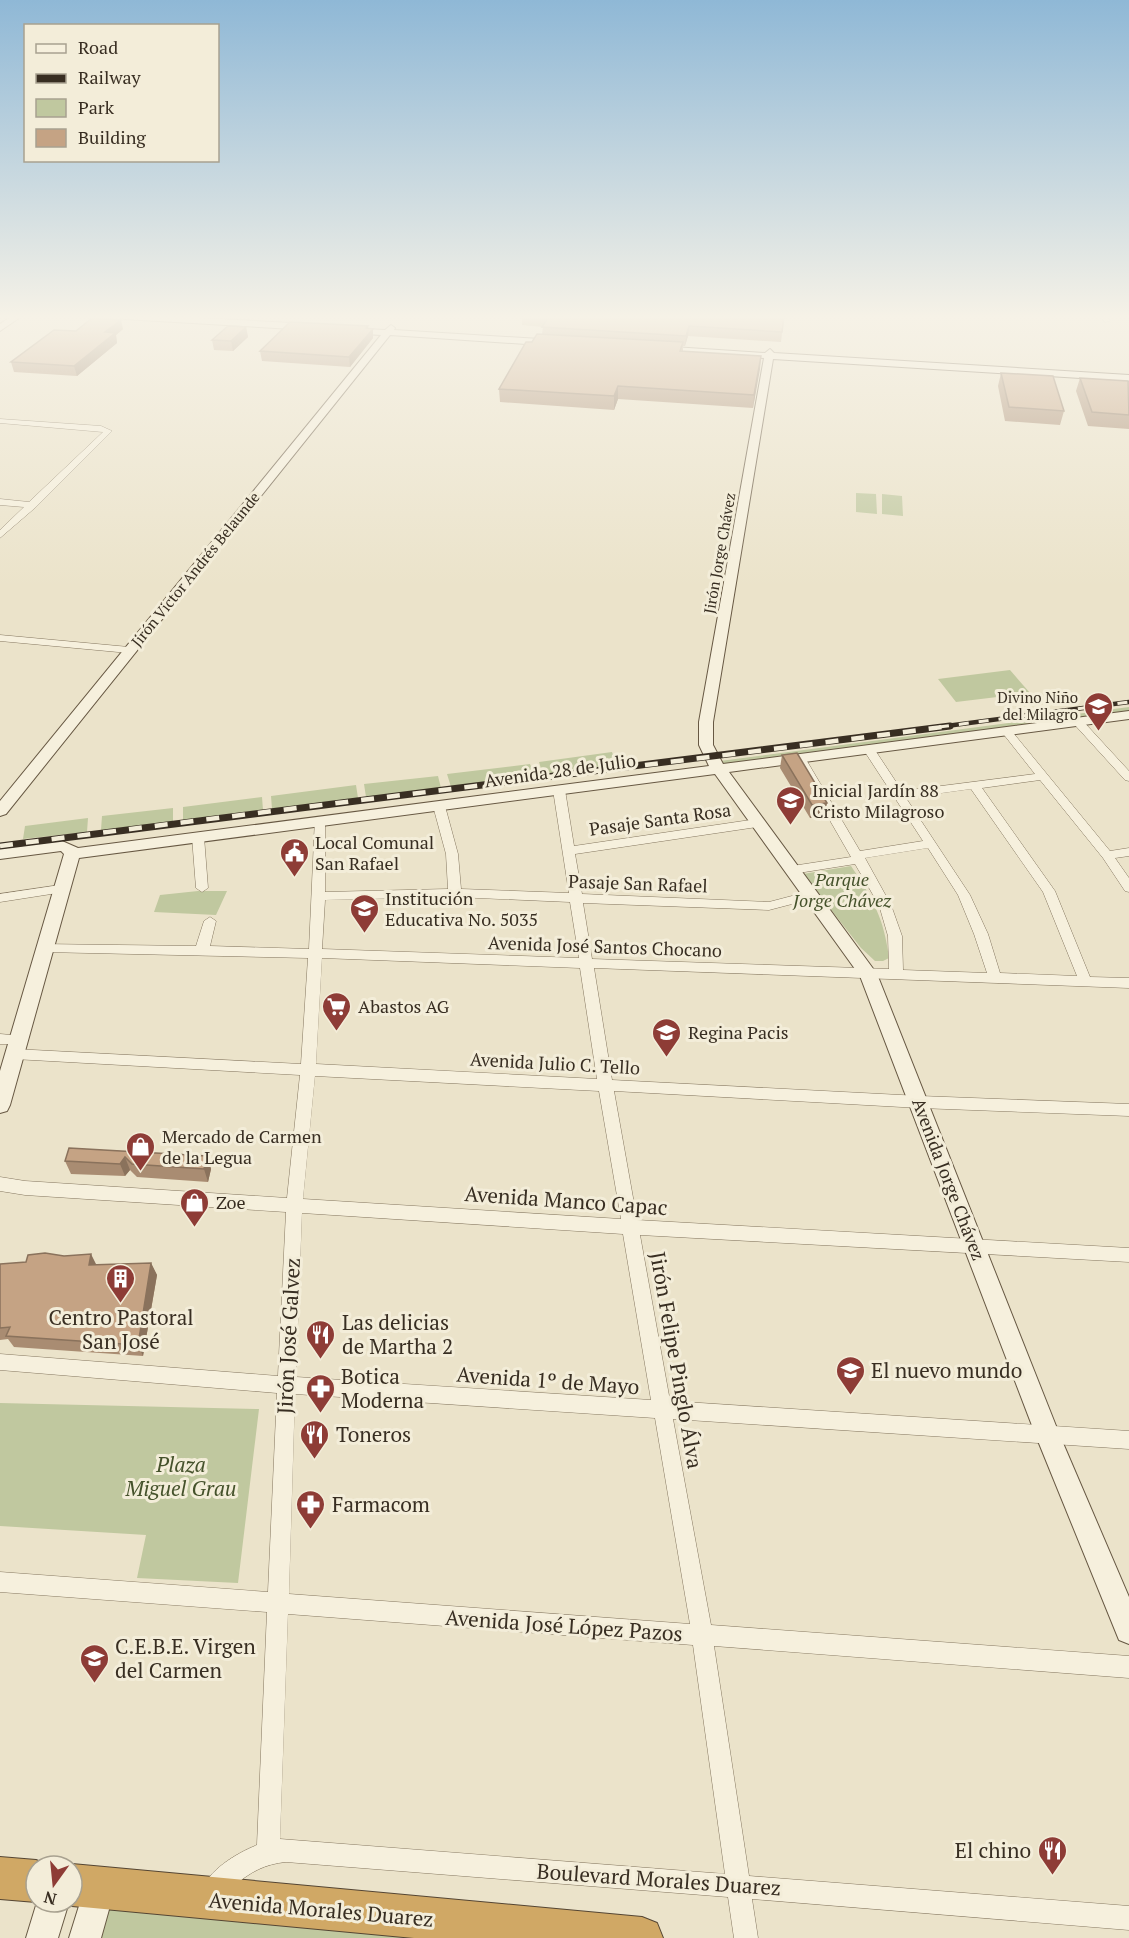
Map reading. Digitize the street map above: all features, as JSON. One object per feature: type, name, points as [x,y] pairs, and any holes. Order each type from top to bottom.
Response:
[{"type":"highway","points":[[0,1878],[24,1880]]},
{"type":"highway","name":"Avenida Morales Duarez","points":[[86,1886],[642,1938]]},
{"type":"street","name":"Jirón Victor Andrés Belaunde","points":[[0,811],[327,406]]},
{"type":"street","name":"Jirón Jorge Chávez","points":[[715,764],[705,738],[706,722],[761,406]]},
{"type":"street","points":[[0,421],[106,429],[107,434],[0,535]]},
{"type":"street","points":[[0,502],[33,505]]},
{"type":"street","points":[[0,638],[129,650]]},
{"type":"street","name":"Avenida 28 de Julio","points":[[0,854],[62,846],[71,849],[72,854],[559,790],[715,764],[800,758],[1129,715]]},
{"type":"street","points":[[1078,722],[1129,778]]},
{"type":"street","points":[[1006,731],[1107,855],[1129,888]]},
{"type":"street","points":[[869,749],[974,914],[995,978]]},
{"type":"street","points":[[800,758],[881,898],[891,922],[897,948],[896,974]]},
{"type":"street","name":"Avenida Jorge Chávez","points":[[715,764],[868,974],[920,1102],[1048,1436],[1129,1630]]},
{"type":"street","points":[[899,795],[1043,776]]},
{"type":"street","points":[[975,786],[1049,891],[1086,981]]},
{"type":"street","name":"Jirón Felipe Pinglo Álva","points":[[559,790],[584,963],[702,1635],[746,1938]]},
{"type":"street","points":[[439,806],[452,854],[455,893]]},
{"type":"street","name":"Jirón José Galvez","points":[[268,1851],[285,1385],[294,1205],[308,1070],[319,896],[319,821]]},
{"type":"street","name":"Pasaje Santa Rosa","points":[[568,851],[757,823]]},
{"type":"street","points":[[198,837],[202,888]]},
{"type":"street","points":[[792,870],[931,844]]},
{"type":"street","points":[[1107,855],[1129,852]]},
{"type":"street","points":[[0,1105],[11,1044],[72,854]]},
{"type":"street","points":[[0,898],[60,889]]},
{"type":"street","name":"Pasaje San Rafael","points":[[319,896],[455,893],[769,906],[811,895]]},
{"type":"street","points":[[202,950],[210,921]]},
{"type":"street","name":"Avenida José Santos Chocano","points":[[44,947],[202,950],[1129,983]]},
{"type":"street","name":"Avenida Julio C. Tello","points":[[11,1044],[308,1070],[920,1102],[1129,1110]]},
{"type":"street","name":"Avenida Manco Capac","points":[[0,1184],[25,1188],[630,1227],[1129,1256]]},
{"type":"street","name":"Avenida 1º de Mayo","points":[[0,1362],[285,1385],[1129,1440]]},
{"type":"street","name":"Avenida José López Pazos","points":[[0,1582],[1129,1667]]},
{"type":"street","name":"Boulevard Morales Duarez","points":[[206,1898],[230,1872],[248,1860],[268,1851],[286,1850],[1129,1918]]},
{"type":"street","points":[[85,1938],[86,1886]]},
{"type":"street","points":[[42,1938],[49,1914]]},
{"type":"green space","points":[[856,493],[876,494],[877,514],[856,512]]},
{"type":"green space","points":[[882,494],[902,496],[903,516],[882,514]]},
{"type":"green space","points":[[1010,670],[1030,693],[956,702],[938,679]]},
{"type":"green space","points":[[1129,707],[1129,712],[722,764],[720,761]]},
{"type":"green space","points":[[612,752],[617,766],[543,775],[539,762]]},
{"type":"green space","points":[[530,764],[535,776],[451,787],[447,774]]},
{"type":"green space","points":[[438,776],[441,788],[366,797],[364,784]]},
{"type":"green space","points":[[356,785],[358,798],[272,809],[271,796]]},
{"type":"green space","points":[[262,797],[263,810],[183,820],[183,807]]},
{"type":"green space","points":[[173,808],[173,822],[101,830],[102,816]]},
{"type":"green space","points":[[88,818],[87,832],[23,839],[25,826]]},
{"type":"green space","name":"Parque Jorge Chávez","points":[[851,866],[866,889],[881,920],[889,958],[883,961],[875,961],[861,948],[803,874]]},
{"type":"green space","points":[[227,891],[216,915],[154,912],[160,895]]},
{"type":"green space","name":"Plaza Miguel Grau","points":[[0,1403],[259,1409],[238,1583],[137,1578],[146,1535],[0,1526]]},
{"type":"green space","points":[[94,1901],[495,1938],[83,1938]]},
{"type":"building","points":[[1063,406],[1064,411],[1009,407]]},
{"type":"building","points":[[1090,406],[1129,406],[1129,415],[1092,412]]},
{"type":"building","points":[[797,753],[827,803],[812,805],[782,755]]},
{"type":"building","points":[[69,1148],[207,1156],[204,1169],[132,1164],[125,1157],[120,1164],[65,1161]]},
{"type":"building","points":[[45,1253],[64,1256],[91,1254],[89,1265],[151,1263],[138,1345],[6,1336],[10,1327],[0,1328],[0,1264],[26,1262],[28,1255]]},
{"type":"railway","points":[[939,727],[1129,702]]},
{"type":"railway","points":[[0,846],[950,726]]},
{"type":"place","name":"Divino Niño del Milagro","points":[[1099,732]]},
{"type":"place","name":"Inicial Jardín 88 Cristo Milagroso","points":[[791,826]]},
{"type":"place","name":"Local Comunal San Rafael","points":[[294,878]]},
{"type":"place","name":"Institución Educativa No. 5035","points":[[364,934]]},
{"type":"place","name":"Abastos AG","points":[[337,1032]]},
{"type":"place","name":"Regina Pacis","points":[[667,1058]]},
{"type":"place","name":"Mercado de Carmen de la Legua","points":[[141,1172]]},
{"type":"place","name":"Zoe","points":[[195,1228]]},
{"type":"place","name":"Centro Pastoral San José","points":[[121,1304]]},
{"type":"place","name":"Las delicias de Martha 2","points":[[321,1360]]},
{"type":"place","name":"El nuevo mundo","points":[[850,1396]]},
{"type":"place","name":"Botica Moderna","points":[[320,1414]]},
{"type":"place","name":"Toneros","points":[[315,1460]]},
{"type":"place","name":"Farmacom","points":[[311,1530]]},
{"type":"place","name":"C.E.B.E. Virgen del Carmen","points":[[94,1684]]},
{"type":"place","name":"El chino","points":[[1052,1876]]}]
